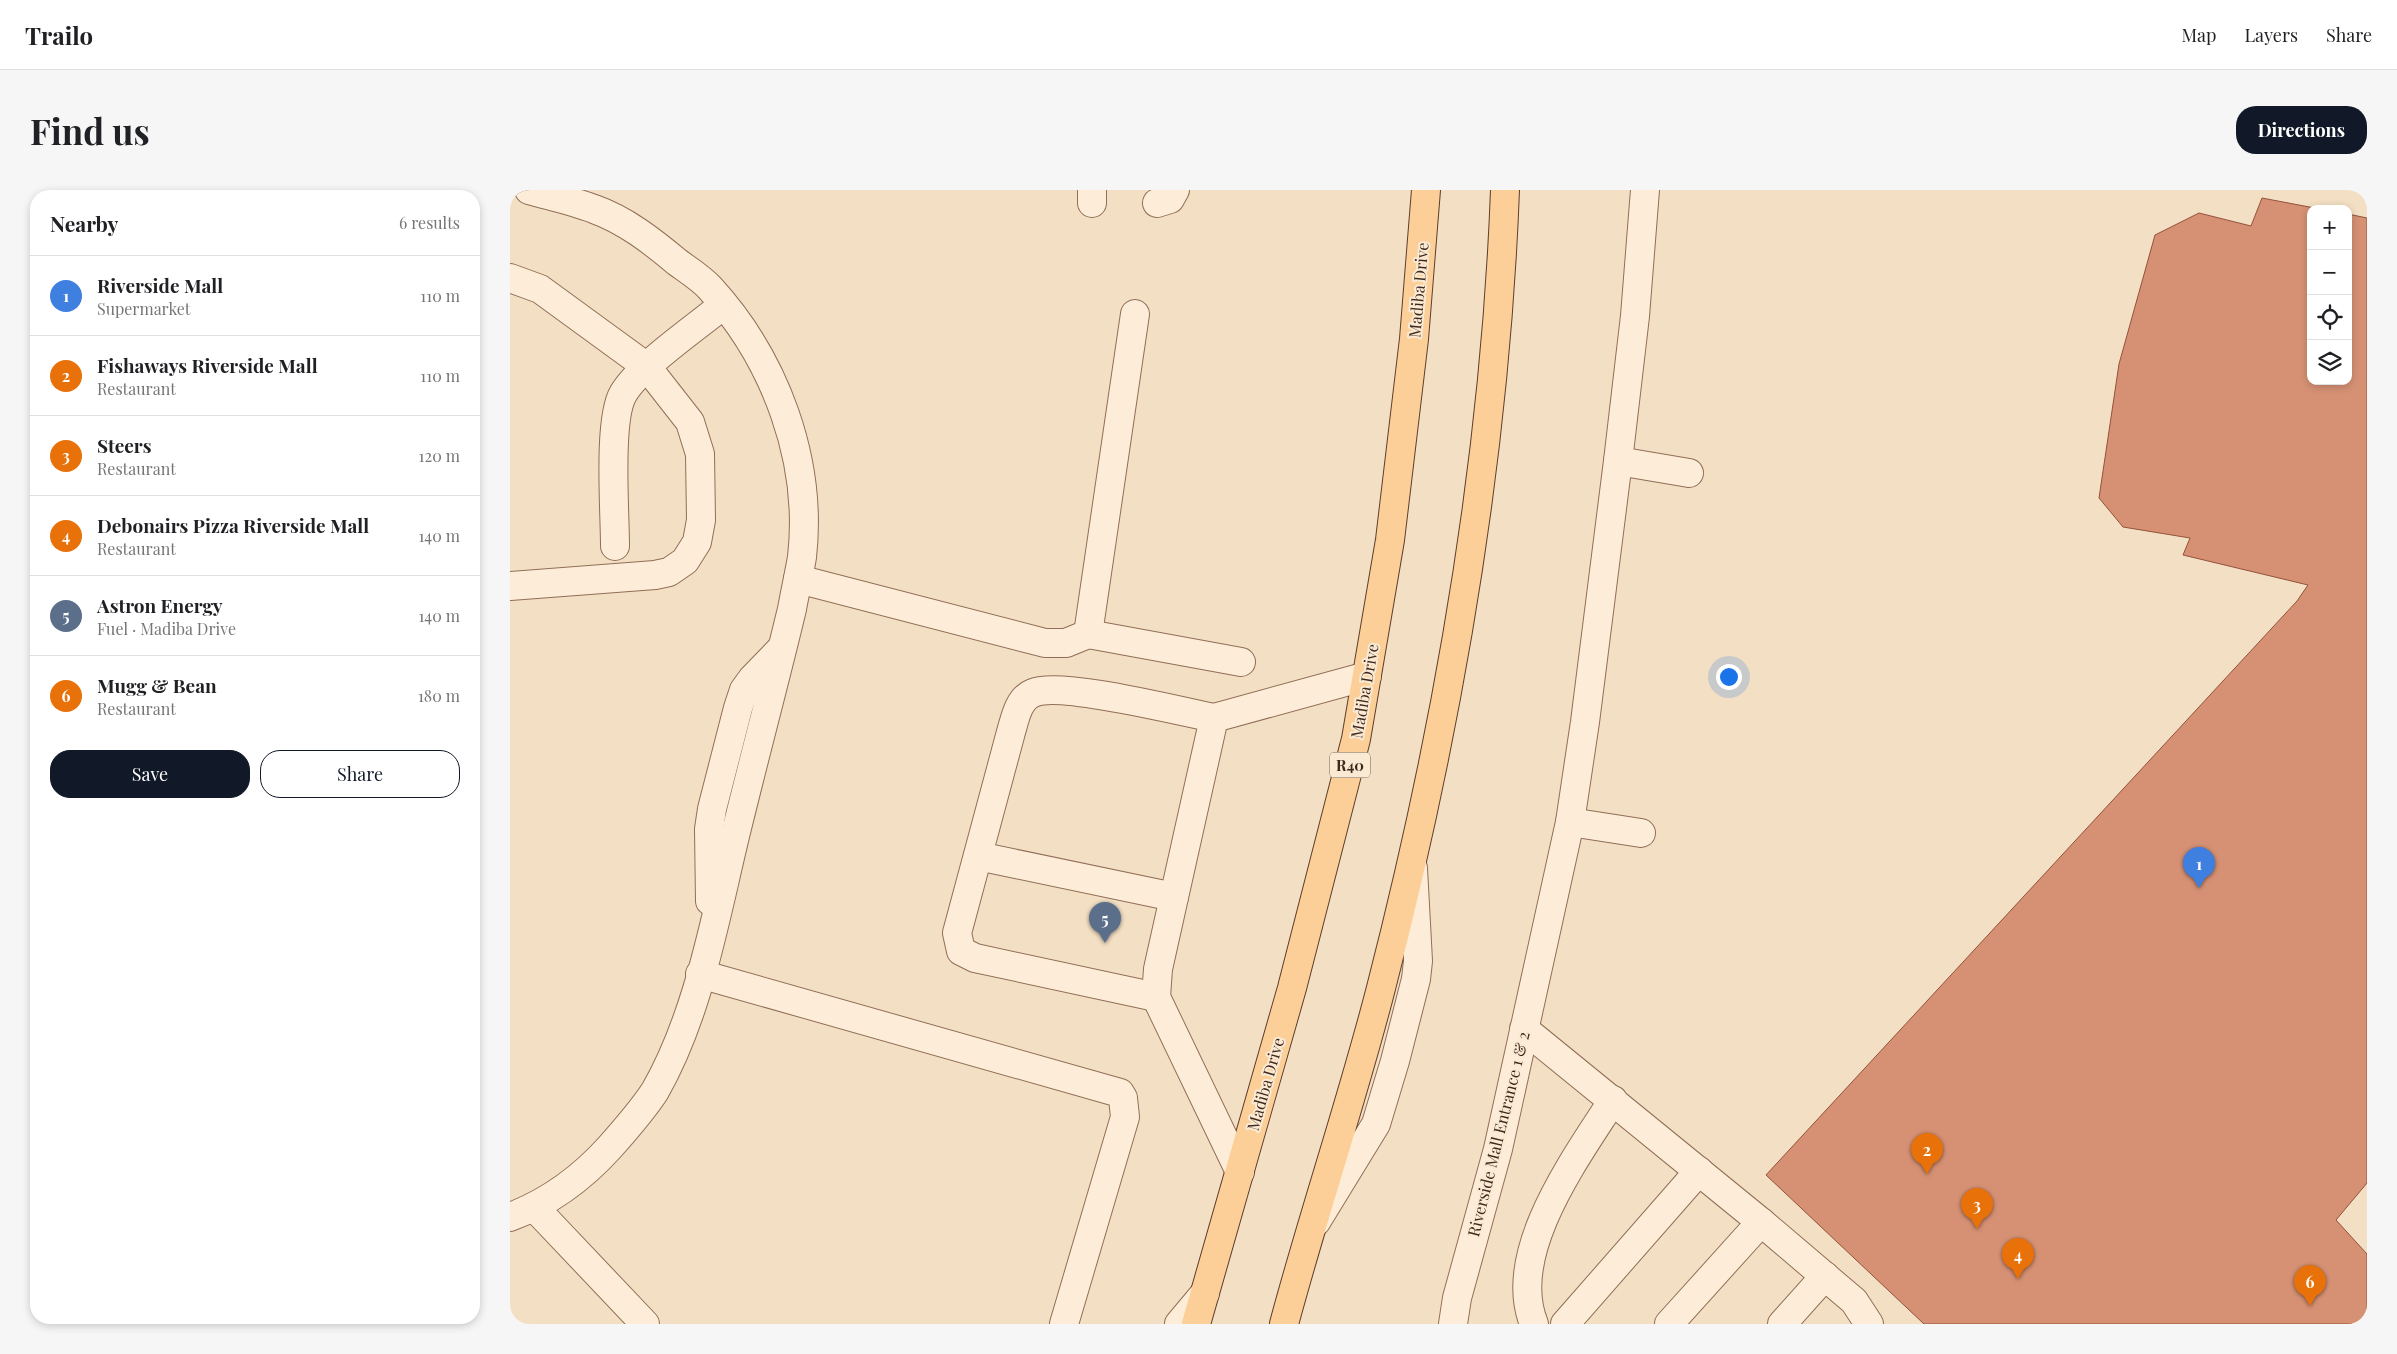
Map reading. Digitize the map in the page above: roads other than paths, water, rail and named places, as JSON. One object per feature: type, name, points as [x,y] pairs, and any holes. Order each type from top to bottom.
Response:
[{"type":"main road","name":"Madiba Drive","points":[[1196,1324],[1327,859],[1356,739],[1390,540],[1414,339],[1426,190]]},
{"type":"main road","points":[[1284,1324],[1308,1235],[1380,992],[1412,861],[1456,637],[1476,522],[1502,263],[1505,190]]},
{"type":"street","points":[[510,1217],[535,1208],[585,1174],[632,1122],[654,1092],[672,1059],[687,1021],[712,932],[783,648],[802,556],[803,513],[798,468],[790,432],[776,388],[760,356],[739,324],[709,287],[648,238],[587,199],[529,190]]},
{"type":"street","name":"Riverside Mall Entrance 1 & 2","points":[[1453,1324],[1456,1298],[1498,1149],[1570,822],[1618,461],[1635,316],[1645,190]]},
{"type":"street","points":[[510,278],[540,289],[647,367],[685,414],[696,436],[700,454],[701,520],[698,542],[691,554],[685,561],[669,572],[655,575],[510,586]]},
{"type":"street","points":[[615,546],[615,421],[623,394],[647,367],[723,305]]},
{"type":"street","points":[[1088,634],[1134,314]]},
{"type":"street","points":[[1618,461],[1689,473]]},
{"type":"street","points":[[798,579],[1045,643],[1066,643],[1088,634],[1241,662]]},
{"type":"street","points":[[1156,997],[975,958],[963,953],[958,945],[957,933],[1018,709],[1024,699],[1032,693],[1048,690],[1069,690],[1214,718],[1367,676]]},
{"type":"street","points":[[1214,718],[1158,969],[1156,997],[1240,1172]]},
{"type":"street","points":[[1570,822],[1641,833]]},
{"type":"street","points":[[978,856],[1174,897]]},
{"type":"street","points":[[700,974],[1120,1093],[1123,1098],[1125,1116],[1116,1139],[1064,1324]]},
{"type":"street","points":[[1524,1029],[1613,1100],[1825,1276],[1854,1301],[1869,1324]]},
{"type":"street","points":[[1534,1324],[1528,1308],[1528,1278],[1533,1248],[1558,1190],[1613,1100]]},
{"type":"street","points":[[1565,1324],[1699,1171]]},
{"type":"street","points":[[535,1208],[645,1324]]},
{"type":"street","points":[[1669,1324],[1761,1222]]},
{"type":"street","points":[[1782,1324],[1825,1276]]},
{"type":"street","points":[[1179,1324],[1205,1293]]},
{"type":"place","name":"Riverside Mall","points":[[2199,888]]},
{"type":"place","name":"Astron Energy","points":[[1105,943]]},
{"type":"place","name":"Fishaways Riverside Mall","points":[[1927,1174]]},
{"type":"place","name":"Steers","points":[[1977,1229]]},
{"type":"place","name":"Debonairs Pizza Riverside Mall","points":[[2018,1279]]},
{"type":"place","name":"Mugg & Bean","points":[[2310,1306]]}]
